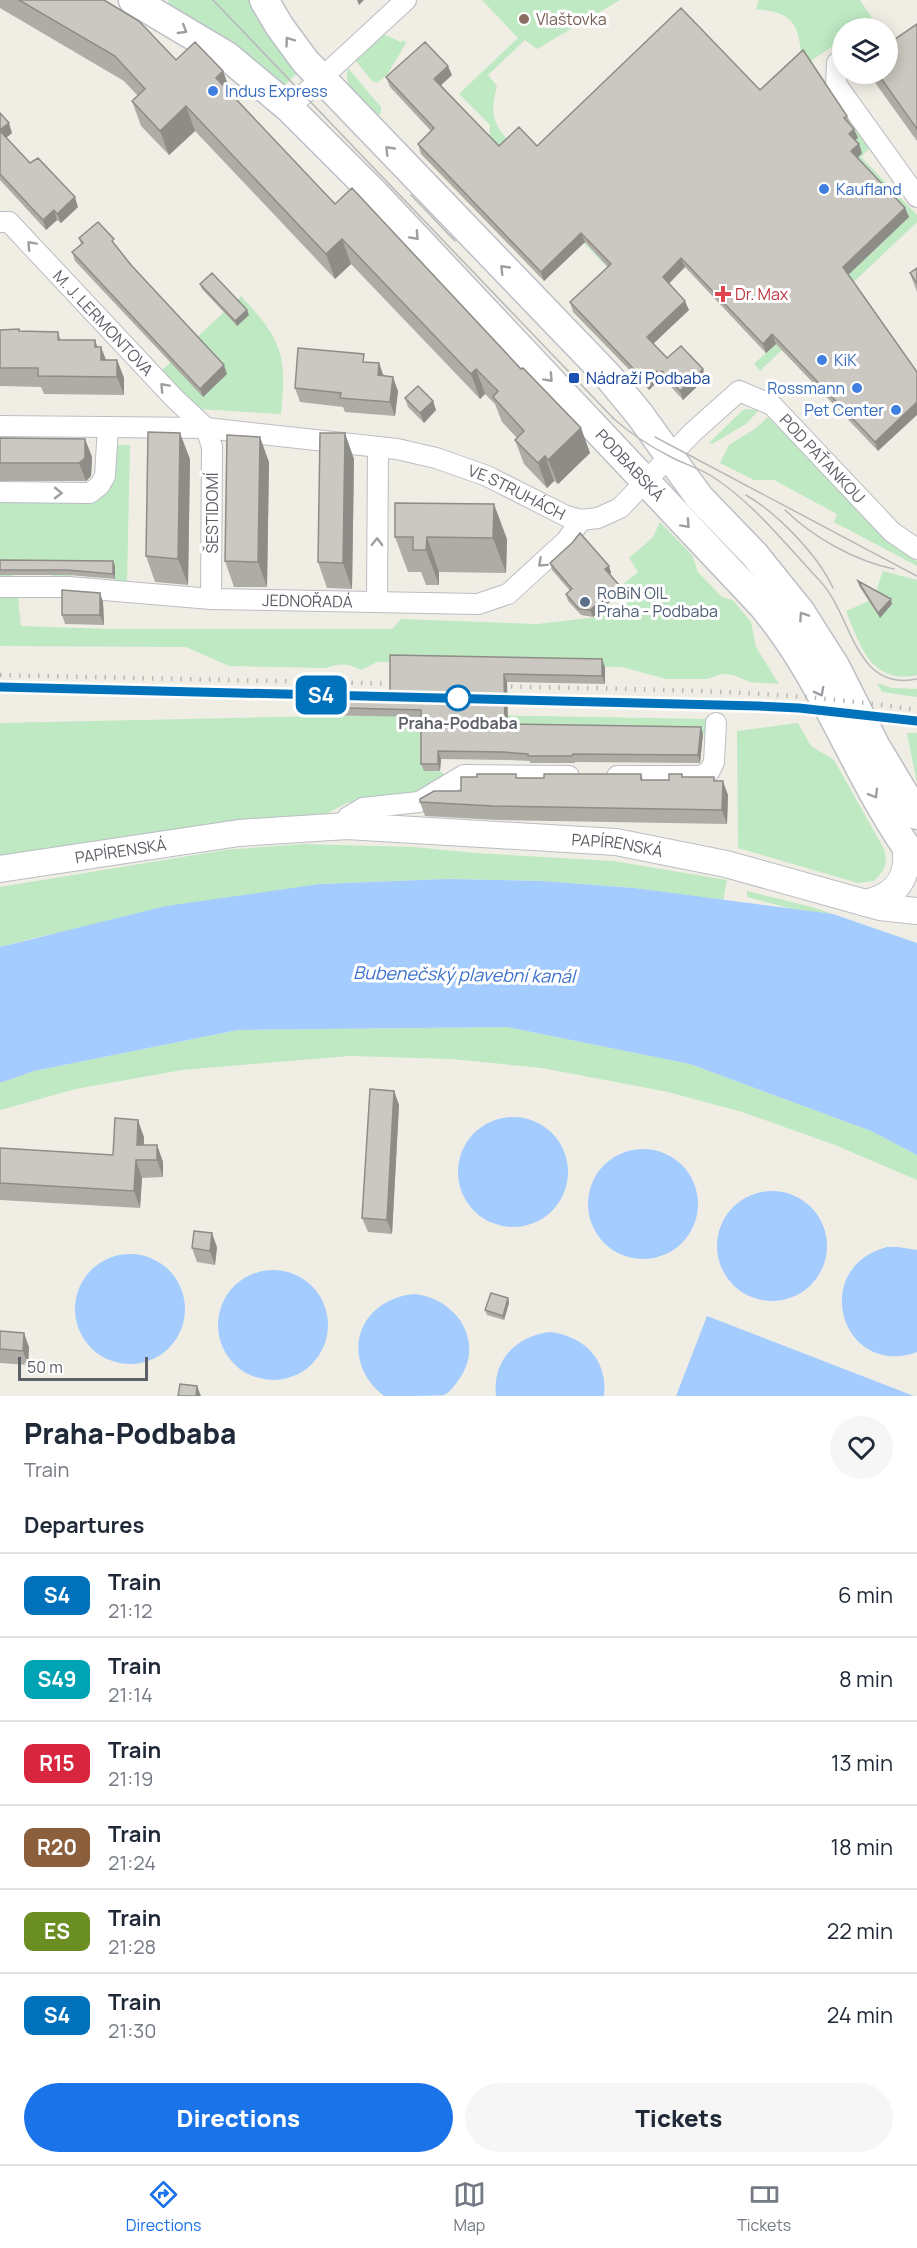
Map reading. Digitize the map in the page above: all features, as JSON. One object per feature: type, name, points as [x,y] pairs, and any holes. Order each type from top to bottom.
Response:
[{"type":"main road","name":"PODBABSKÁ","points":[[133,0],[227,56],[289,108],[375,194],[779,624],[812,677],[872,791],[911,854]]},
{"type":"main road","name":"PODBABSKÁ","points":[[264,0],[290,42],[320,78],[608,376],[699,497],[754,554],[800,611],[835,666],[876,747],[917,815]]},
{"type":"street","points":[[289,108],[406,0]]},
{"type":"street","points":[[836,84],[917,197]]},
{"type":"street","name":"M. J. LERMONTOVA","points":[[0,222],[9,222],[174,398],[206,428]]},
{"type":"street","name":"POD PAŤANKOU","points":[[670,457],[693,432],[739,391],[756,396],[772,405],[892,532],[917,549]]},
{"type":"street","name":"VE STRUHÁCH","points":[[0,426],[206,428],[378,447],[436,458],[487,476],[566,516],[581,520],[598,518],[620,508],[670,457]]},
{"type":"street","points":[[0,492],[90,494],[100,485],[105,476],[108,427]]},
{"type":"street","name":"ŠESTIDOMÍ","points":[[206,428],[212,447],[211,599]]},
{"type":"street","points":[[378,447],[386,601]]},
{"type":"street","name":"JEDNOŘADÁ","points":[[0,587],[69,587],[211,599],[478,604],[508,594],[566,541],[581,520]]},
{"type":"street","points":[[347,826],[348,817],[363,808],[420,802],[464,775],[699,776],[709,772],[714,762],[716,723]]},
{"type":"street","name":"PAPÍRENSKÁ","points":[[0,869],[239,833],[347,826],[616,842],[746,868],[872,905],[917,924]]},
{"type":"street","points":[[872,905],[899,884],[911,854]]},
{"type":"street","name":"PAPÍRENSKÁ","points":[[872,905],[917,911]]},
{"type":"green space","points":[[168,0],[253,0],[299,71],[284,86],[169,6]]},
{"type":"green space","points":[[482,0],[620,0],[537,49],[525,40],[488,75],[497,86],[493,111],[500,130],[512,145],[503,155],[667,330],[489,144],[490,125],[459,94],[518,38]]},
{"type":"green space","points":[[759,0],[860,0],[872,18],[832,18],[832,47],[811,61],[871,147],[861,157],[917,215],[917,222],[760,371],[754,364],[908,217],[855,160],[848,128],[852,124],[805,57],[801,56],[798,34],[790,20],[768,10],[756,9]]},
{"type":"green space","points":[[381,33],[401,42],[404,40],[406,43],[387,75],[377,83],[372,81],[355,60]]},
{"type":"green space","points":[[348,68],[381,107],[381,113],[378,116],[351,89],[347,75]]},
{"type":"green space","points":[[241,296],[255,311],[279,349],[283,376],[281,414],[197,409],[161,371],[224,312],[237,326],[248,315],[236,301]]},
{"type":"green space","points":[[744,409],[759,410],[746,424],[712,444],[709,443]]},
{"type":"green space","points":[[768,417],[877,530],[917,561],[917,566],[834,522],[837,514],[774,480],[754,480],[720,463],[729,445],[756,428]]},
{"type":"green space","points":[[117,445],[130,445],[127,585],[0,583],[0,498],[107,491],[114,479]],"holes":[[[13,565],[53,565],[53,581],[13,580]],[[71,566],[87,566],[86,581],[71,581]],[[90,566],[114,566],[114,582],[90,582]]]},
{"type":"green space","points":[[660,522],[692,555],[698,572],[722,597],[733,600],[751,622],[756,647],[779,684],[750,682],[733,675],[722,674],[707,679],[666,679],[622,667],[377,662],[361,670],[344,665],[326,668],[229,666],[186,647],[0,646],[0,597],[18,598],[21,626],[111,629],[392,629],[401,619],[537,624],[614,615],[633,598],[622,585],[638,572],[629,558],[653,537]]},
{"type":"green space","points":[[883,571],[917,580],[917,675],[901,677],[888,674],[878,668],[862,649],[846,611],[869,601],[878,614],[883,614],[890,605],[875,594]]},
{"type":"green space","points":[[877,683],[892,688],[917,689],[917,697],[882,692]]},
{"type":"green space","points":[[416,714],[707,719],[706,734],[455,731],[424,771],[440,771],[447,776],[427,794],[347,803],[324,815],[267,818],[203,826],[26,854],[0,856],[0,723]]},
{"type":"green space","points":[[798,723],[811,746],[834,760],[884,849],[885,866],[874,881],[858,883],[738,848],[737,731]]},
{"type":"green space","points":[[907,733],[917,733],[917,783]]},
{"type":"green space","points":[[303,844],[414,847],[613,861],[727,880],[723,901],[634,888],[543,881],[447,879],[320,884],[42,936],[0,947],[0,887],[225,850]]},
{"type":"green space","points":[[747,891],[833,914],[796,910],[747,897]]},
{"type":"green space","points":[[507,1027],[690,1064],[871,1131],[917,1155],[917,1180],[835,1145],[742,1112],[668,1092],[542,1068],[451,1059],[350,1056],[182,1070],[76,1089],[0,1110],[0,1083],[34,1071],[238,1030]]},
{"type":"water","name":"Bubenečský plavební kanál","points":[[447,879],[543,881],[634,888],[833,914],[917,943],[917,1155],[871,1131],[690,1064],[507,1027],[238,1030],[34,1071],[0,1083],[0,947],[166,906],[320,884]]},
{"type":"water","points":[[513,1117],[534,1121],[552,1133],[564,1151],[568,1172],[564,1193],[552,1211],[534,1223],[513,1227],[492,1223],[474,1211],[462,1193],[458,1172],[462,1151],[474,1133],[492,1121]]},
{"type":"water","points":[[643,1149],[664,1153],[682,1165],[694,1183],[698,1204],[694,1225],[682,1243],[664,1255],[643,1259],[622,1255],[604,1243],[592,1225],[588,1204],[592,1183],[604,1165],[622,1153]]},
{"type":"water","points":[[772,1191],[793,1195],[811,1207],[823,1225],[827,1246],[823,1267],[811,1285],[793,1297],[772,1301],[751,1297],[733,1285],[721,1267],[717,1246],[721,1225],[733,1207],[751,1195]]},
{"type":"water","points":[[887,1247],[917,1250],[917,1352],[891,1356],[870,1350],[854,1336],[844,1318],[842,1297],[848,1276],[863,1259]]},
{"type":"water","points":[[130,1254],[151,1258],[169,1270],[181,1288],[185,1309],[181,1330],[169,1348],[151,1360],[130,1364],[109,1360],[91,1348],[79,1330],[75,1309],[79,1288],[91,1270],[109,1258]]},
{"type":"water","points":[[273,1270],[294,1274],[312,1286],[324,1304],[328,1325],[324,1346],[312,1364],[294,1376],[273,1380],[252,1376],[234,1364],[222,1346],[218,1325],[222,1304],[234,1286],[252,1274]]},
{"type":"water","points":[[415,1294],[430,1297],[454,1313],[468,1336],[467,1364],[457,1383],[444,1395],[384,1396],[370,1381],[361,1366],[358,1349],[360,1333],[368,1319],[379,1307],[395,1298]]},
{"type":"water","points":[[707,1316],[914,1396],[676,1396]]},
{"type":"water","points":[[551,1332],[575,1339],[592,1353],[602,1372],[604,1396],[496,1396],[498,1371],[509,1352],[528,1338]]},
{"type":"building","points":[[19,0],[104,0],[139,21],[176,60],[195,42],[223,71],[216,78],[335,204],[352,188],[521,369],[523,368],[581,428],[548,460],[545,456],[538,463],[515,440],[524,431],[493,397],[498,391],[476,369],[471,374],[342,239],[326,254],[186,106],[160,131],[132,101],[145,89],[115,56]]},
{"type":"building","points":[[681,8],[760,90],[803,50],[847,116],[844,118],[854,129],[849,134],[859,144],[851,151],[905,208],[843,267],[917,372],[917,402],[875,442],[772,334],[763,344],[681,258],[663,277],[685,301],[647,337],[667,358],[681,346],[703,369],[680,391],[662,371],[659,374],[656,371],[645,381],[570,302],[611,264],[581,233],[541,272],[418,144],[434,128],[386,77],[425,42],[448,66],[434,79],[499,146],[519,127],[537,146]]},
{"type":"building","points":[[917,24],[917,129],[885,84],[898,84],[898,37]]},
{"type":"building","points":[[0,113],[9,123],[0,130]]},
{"type":"building","points":[[0,131],[30,163],[38,158],[75,197],[57,214],[54,210],[43,220],[0,174]]},
{"type":"building","points":[[98,222],[114,239],[112,241],[131,265],[224,365],[200,389],[72,252],[83,243],[79,238]]},
{"type":"building","points":[[917,268],[917,283],[910,273]]},
{"type":"building","points":[[212,273],[247,310],[235,321],[200,284]]},
{"type":"building","points":[[19,329],[19,331],[58,332],[58,340],[95,340],[95,347],[101,347],[101,360],[117,360],[117,377],[38,376],[38,368],[0,368],[0,330]]},
{"type":"building","points":[[298,348],[364,354],[363,362],[379,363],[378,375],[393,377],[390,402],[340,398],[341,393],[295,388]]},
{"type":"building","points":[[418,386],[433,401],[420,413],[405,398]]},
{"type":"building","points":[[148,432],[180,433],[178,559],[146,556]]},
{"type":"building","points":[[320,433],[345,433],[343,563],[318,562]]},
{"type":"building","points":[[227,435],[260,437],[258,562],[225,561]]},
{"type":"building","points":[[0,438],[85,439],[85,458],[79,463],[0,463]]},
{"type":"building","points":[[395,503],[494,504],[493,538],[427,537],[426,550],[413,550],[413,537],[395,537]]},
{"type":"building","points":[[580,533],[609,566],[605,569],[619,585],[590,610],[579,609],[566,594],[572,589],[550,563]]},
{"type":"building","points":[[0,560],[113,561],[113,574],[67,570],[0,570]]},
{"type":"building","points":[[858,581],[891,599],[878,613]]},
{"type":"building","points":[[62,590],[100,593],[100,615],[62,615]]},
{"type":"building","points":[[390,655],[602,659],[602,676],[504,674],[505,724],[701,727],[698,755],[528,756],[528,754],[502,752],[438,751],[438,764],[421,764],[421,710],[310,707],[310,694],[390,695]]},
{"type":"building","points":[[477,774],[516,774],[516,778],[544,778],[544,774],[641,774],[641,780],[669,780],[669,774],[682,774],[682,777],[714,777],[714,781],[723,781],[722,810],[493,806],[420,802],[420,799],[434,791],[461,791],[461,777],[477,777]]},
{"type":"building","points":[[370,1089],[394,1091],[387,1220],[362,1218]]},
{"type":"building","points":[[115,1118],[138,1120],[137,1145],[157,1145],[157,1160],[136,1160],[134,1191],[0,1183],[0,1148],[113,1155]]},
{"type":"building","points":[[194,1231],[212,1233],[210,1251],[192,1248]]},
{"type":"building","points":[[491,1293],[508,1298],[503,1316],[485,1310]]},
{"type":"building","points":[[0,1331],[24,1333],[23,1351],[0,1349]]},
{"type":"building","points":[[180,1384],[197,1386],[196,1396],[178,1396]]},
{"type":"tram line","points":[[213,0],[614,419],[656,449],[711,476],[744,501],[820,581],[831,596],[867,663],[880,674],[896,680],[917,679]]},
{"type":"tram line","points":[[411,195],[455,241]]},
{"type":"tram line","points":[[655,437],[917,576]]},
{"type":"tram line","points":[[746,495],[771,512],[796,536],[817,562],[833,588]]},
{"type":"tram line","points":[[785,510],[809,530],[836,547],[865,560],[894,569]]},
{"type":"railway","points":[[0,675],[408,684]]},
{"type":"railway","points":[[492,686],[758,694],[917,710]]},
{"type":"railway","points":[[0,687],[327,695]]},
{"type":"railway","points":[[492,699],[799,708],[917,721]]},
{"type":"train","name":"S4","points":[[0,687],[758,706],[799,708],[917,721]]},
{"type":"place","name":"Vlaštovka","points":[[524,19]]},
{"type":"place","name":"Indus Express","points":[[213,91]]},
{"type":"place","name":"Kaufland","points":[[824,189]]},
{"type":"place","name":"Dr. Max","points":[[723,294]]},
{"type":"place","name":"KiK","points":[[822,360]]},
{"type":"place","name":"Nádraží Podbaba","points":[[574,378]]},
{"type":"place","name":"Rossmann","points":[[857,388]]},
{"type":"place","name":"Pet Center","points":[[896,410]]},
{"type":"place","name":"RoBiN OIL Praha - Podbaba","points":[[585,602]]},
{"type":"place","name":"Praha-Podbaba","points":[[458,698]]}]
